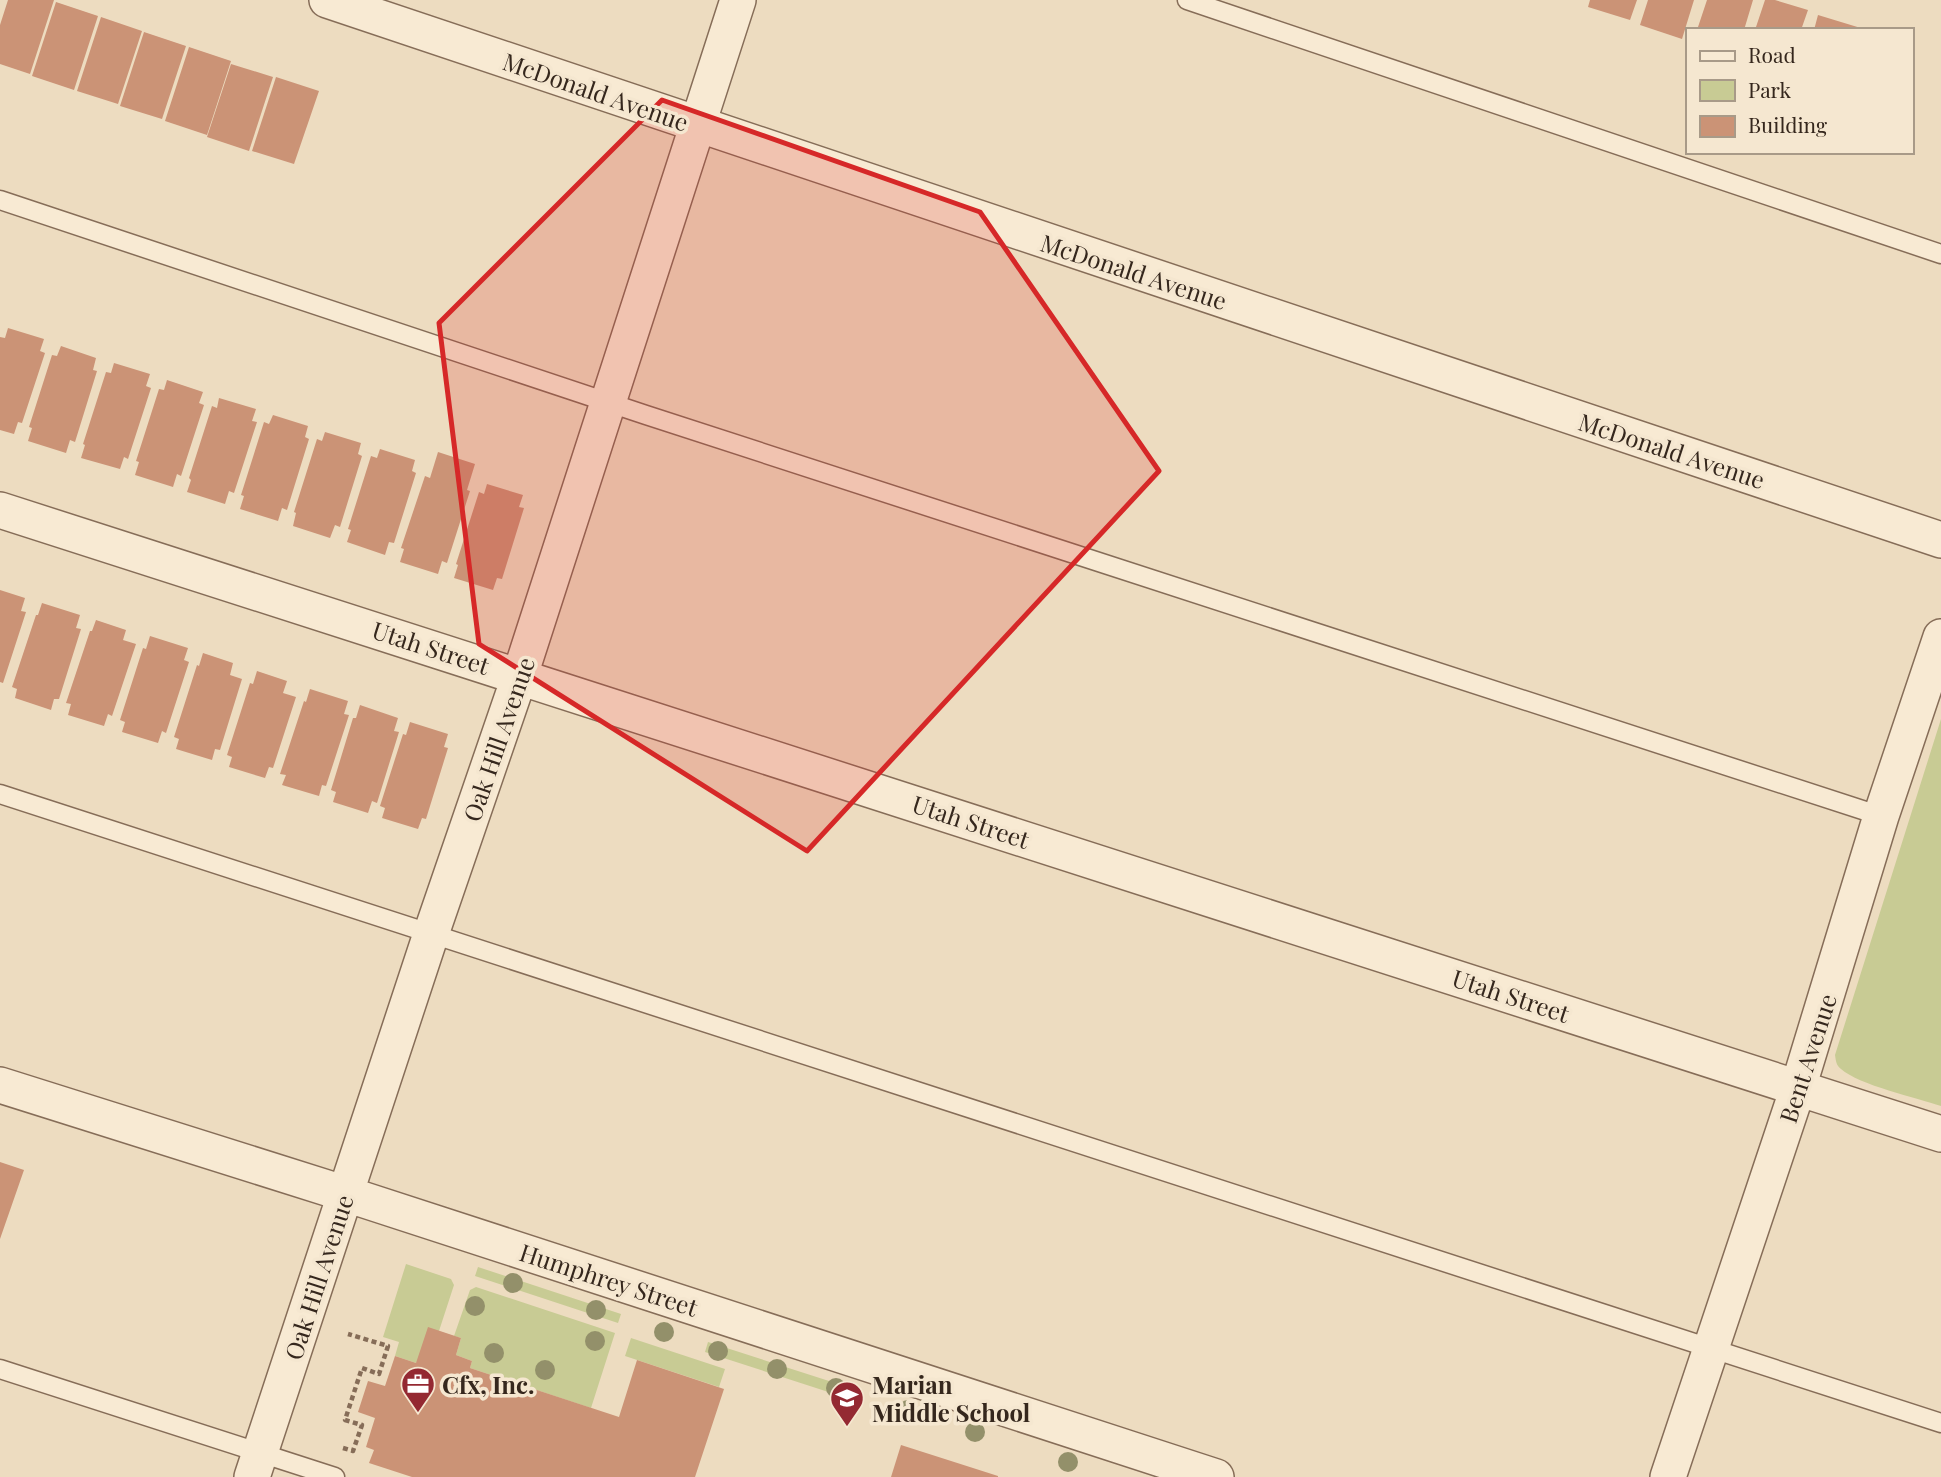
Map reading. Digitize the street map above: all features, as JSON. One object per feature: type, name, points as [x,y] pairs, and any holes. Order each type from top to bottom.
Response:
[{"type":"street","name":"McDonald Avenue","points":[[327,0],[1941,540]]},
{"type":"street","name":"Oak Hill Avenue","points":[[256,1465],[431,934],[520,675],[738,0]]},
{"type":"street","name":"Utah Street","points":[[0,510],[1941,1134]]},
{"type":"street","name":"Bent Avenue","points":[[1668,1477],[1798,1088],[1881,816],[1941,637]]},
{"type":"street","name":"Humphrey Street","points":[[0,1085],[346,1194],[1216,1477]]},
{"type":"lane","points":[[1187,0],[1941,254]]},
{"type":"lane","points":[[0,200],[609,403],[1881,816]]},
{"type":"lane","points":[[0,794],[1941,1423]]},
{"type":"lane","points":[[0,1369],[256,1465],[335,1477]]},
{"type":"path","points":[[346,1448],[353,1451],[362,1425],[345,1419],[362,1368],[379,1374],[388,1346],[348,1334]]},
{"type":"highlighted area","points":[[662,100],[980,212],[1159,471],[807,851],[479,644],[439,323]]},
{"type":"green space","points":[[1941,719],[1941,1106],[1849,1075],[1839,1067],[1835,1055]]},
{"type":"green space","points":[[406,1264],[451,1279],[454,1285],[439,1331],[416,1363],[395,1356],[399,1342],[383,1337]]},
{"type":"green space","points":[[478,1267],[621,1314],[618,1323],[475,1276]]},
{"type":"green space","points":[[476,1287],[615,1333],[591,1408],[470,1368],[472,1361],[456,1355],[461,1338],[454,1336],[470,1290]]},
{"type":"green space","points":[[631,1338],[725,1369],[719,1387],[625,1356]]},
{"type":"green space","points":[[708,1342],[854,1389],[850,1399],[705,1352]]},
{"type":"building","points":[[8,0],[54,0],[30,74],[0,64],[0,25]]},
{"type":"building","points":[[1590,0],[1637,0],[1630,20],[1588,7]]},
{"type":"building","points":[[1648,0],[1694,0],[1682,39],[1640,25]]},
{"type":"building","points":[[1707,0],[1753,0],[1745,28],[1698,28]]},
{"type":"building","points":[[1765,0],[1775,0],[1808,10],[1802,28],[1756,28]]},
{"type":"building","points":[[56,2],[98,16],[74,90],[32,76]]},
{"type":"building","points":[[1818,15],[1861,28],[1815,28]]},
{"type":"building","points":[[101,17],[142,31],[118,104],[77,91]]},
{"type":"building","points":[[144,32],[186,46],[162,119],[120,106]]},
{"type":"building","points":[[189,47],[231,61],[207,135],[165,121]]},
{"type":"building","points":[[231,64],[273,77],[249,151],[207,137]]},
{"type":"building","points":[[276,77],[319,91],[294,164],[252,151]]},
{"type":"building","points":[[8,328],[44,339],[40,351],[45,353],[22,423],[18,422],[14,434],[0,430],[0,337],[5,338]]},
{"type":"building","points":[[61,346],[96,358],[93,370],[97,371],[75,442],[70,440],[66,453],[28,441],[32,428],[29,427],[52,355],[57,356]]},
{"type":"building","points":[[114,363],[150,374],[146,386],[151,388],[128,459],[124,457],[120,469],[81,458],[106,372],[111,373]]},
{"type":"building","points":[[167,380],[203,392],[199,403],[204,405],[181,476],[177,474],[173,487],[135,475],[139,462],[136,461],[159,389],[164,390]]},
{"type":"building","points":[[219,398],[256,409],[252,421],[257,422],[234,493],[229,491],[225,504],[187,492],[212,406],[217,408]]},
{"type":"building","points":[[273,415],[308,426],[305,437],[309,439],[287,510],[282,508],[278,521],[240,509],[244,496],[241,495],[264,422],[269,424]]},
{"type":"building","points":[[325,432],[361,443],[358,454],[362,456],[340,527],[335,525],[330,538],[293,526],[294,512],[317,439],[322,441]]},
{"type":"building","points":[[380,449],[415,460],[412,471],[416,473],[394,543],[389,542],[385,555],[347,542],[351,530],[348,529],[371,456],[377,458]]},
{"type":"building","points":[[438,452],[475,464],[467,490],[470,491],[447,563],[442,561],[438,574],[400,562],[404,549],[401,548],[425,476],[430,478]]},
{"type":"building","points":[[487,484],[523,495],[519,507],[524,508],[502,579],[497,578],[493,590],[454,578],[479,492],[484,494]]},
{"type":"building","points":[[0,590],[25,598],[21,611],[26,612],[3,683],[0,682]]},
{"type":"building","points":[[42,603],[80,615],[76,628],[81,629],[59,699],[54,699],[51,710],[15,698],[17,689],[12,687]]},
{"type":"building","points":[[96,620],[126,630],[123,640],[136,644],[112,716],[108,714],[104,726],[68,715],[71,704],[66,703]]},
{"type":"building","points":[[150,636],[188,648],[184,660],[189,662],[166,733],[162,731],[158,743],[122,732],[125,722],[120,720],[143,648],[146,649]]},
{"type":"building","points":[[203,653],[233,663],[230,675],[242,679],[220,750],[215,749],[212,760],[176,749],[179,739],[174,737]]},
{"type":"building","points":[[257,671],[287,681],[283,693],[296,697],[273,768],[269,767],[265,778],[229,767],[232,757],[227,755],[250,683],[253,684]]},
{"type":"building","points":[[310,689],[348,701],[344,714],[349,715],[326,786],[322,785],[319,796],[282,785],[286,775],[280,774]]},
{"type":"building","points":[[360,705],[398,718],[394,731],[399,732],[377,803],[372,801],[368,813],[333,802],[336,792],[331,790],[353,718],[356,718]]},
{"type":"building","points":[[410,722],[448,734],[444,747],[448,748],[426,819],[422,818],[418,829],[382,818],[385,808],[380,806],[403,734],[406,735]]},
{"type":"building","points":[[0,1162],[24,1170],[0,1239]]},
{"type":"building","points":[[428,1327],[461,1338],[456,1355],[472,1361],[470,1368],[619,1417],[637,1360],[724,1389],[695,1477],[412,1477],[369,1463],[374,1450],[366,1447],[375,1418],[358,1412],[368,1381],[385,1386],[395,1356],[416,1363]]},
{"type":"building","points":[[901,1445],[998,1476],[998,1477],[891,1477]]},
{"type":"place","name":"Cfx, Inc.","points":[[418,1414]]},
{"type":"place","name":"Marian Middle School","points":[[847,1428]]}]
